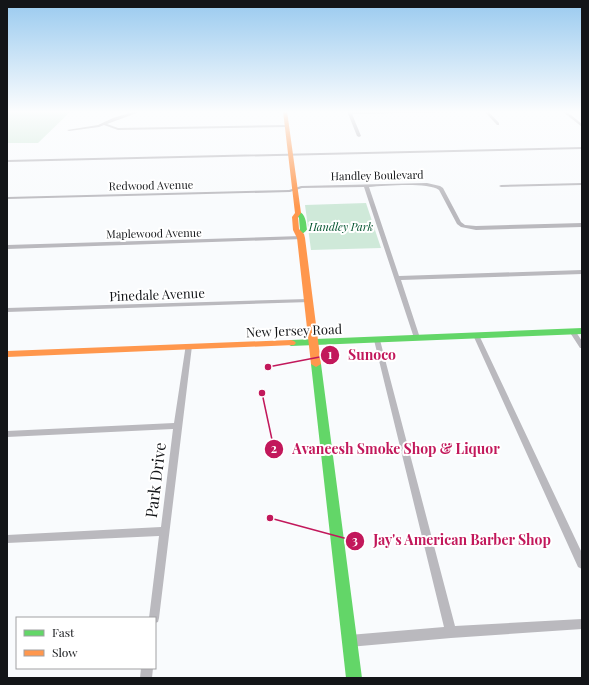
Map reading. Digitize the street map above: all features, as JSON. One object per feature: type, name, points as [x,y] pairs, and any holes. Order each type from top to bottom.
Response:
[{"type":"street","points":[[289,143],[298,213],[302,218],[304,230],[300,236],[354,678]]},
{"type":"street","points":[[7,160],[582,148]]},
{"type":"street","name":"Handley Boulevard","points":[[295,190],[301,187],[427,184],[438,187],[459,223],[470,228],[582,225]]},
{"type":"street","points":[[501,186],[582,184]]},
{"type":"street","points":[[366,186],[417,338]]},
{"type":"street","name":"Redwood Avenue","points":[[7,198],[295,190]]},
{"type":"street","name":"Maplewood Avenue","points":[[7,247],[300,236]]},
{"type":"street","points":[[397,278],[582,272]]},
{"type":"street","name":"Pinedale Avenue","points":[[7,310],[308,301]]},
{"type":"street","points":[[577,331],[582,346]]},
{"type":"street","name":"New Jersey Road","points":[[7,354],[577,331]]},
{"type":"street","points":[[476,335],[582,564]]},
{"type":"street","points":[[377,340],[451,632]]},
{"type":"street","name":"Park Drive","points":[[154,617],[188,346]]},
{"type":"street","points":[[7,434],[178,426]]},
{"type":"street","points":[[7,539],[165,531]]},
{"type":"street","points":[[349,641],[451,632],[582,624]]},
{"type":"green space","name":"Handley Park","points":[[366,203],[381,248],[311,250],[305,205]]},
{"type":"traffic: fast","points":[[298,213],[302,218],[304,230],[300,234]]},
{"type":"traffic: fast","points":[[291,343],[582,331]]},
{"type":"traffic: fast","points":[[316,364],[354,678]]},
{"type":"traffic: slow","points":[[289,143],[298,213],[295,217],[296,230],[300,234],[301,238],[316,364]]},
{"type":"traffic: slow","points":[[7,354],[291,343]]},
{"type":"place","name":"Sunoco","points":[[268,367]]},
{"type":"place","name":"Avaneesh Smoke Shop & Liquor","points":[[262,393]]},
{"type":"place","name":"Jay's American Barber Shop","points":[[270,518]]}]
